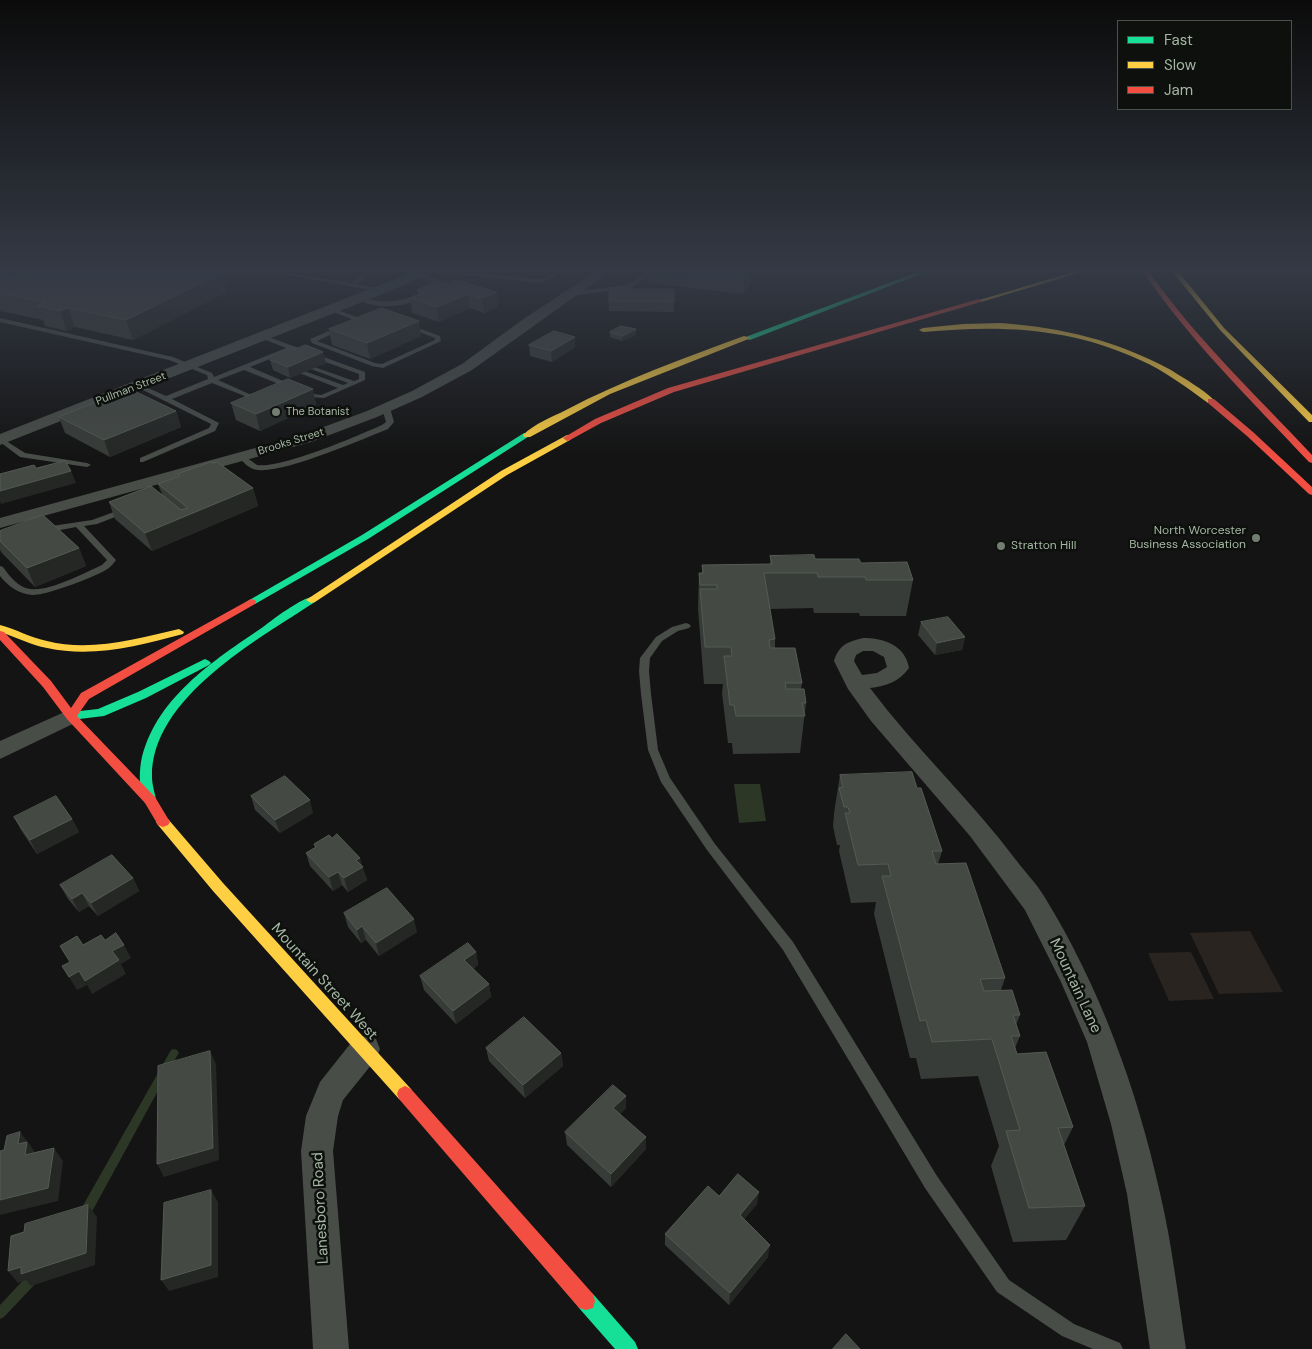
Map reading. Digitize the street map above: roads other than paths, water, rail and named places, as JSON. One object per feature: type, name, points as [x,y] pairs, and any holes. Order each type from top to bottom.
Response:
[{"type":"main road","points":[[71,716],[85,696],[365,537],[534,431],[598,397],[648,374],[761,333]]},
{"type":"main road","points":[[150,800],[146,778],[157,731],[166,715],[195,684],[250,640],[504,472],[598,420],[671,390],[864,333]]},
{"type":"main road","points":[[769,360],[908,333]]},
{"type":"main road","points":[[1076,333],[1126,350],[1182,379],[1272,454],[1312,492]]},
{"type":"main road","points":[[1194,333],[1237,382],[1312,460]]},
{"type":"main road","points":[[1226,333],[1312,420]]},
{"type":"main road","points":[[0,628],[53,646],[78,649],[104,649],[132,644],[216,622]]},
{"type":"main road","name":"Mountain Street West","points":[[0,634],[47,684],[71,716],[150,800],[158,817],[628,1349]]},
{"type":"main road","points":[[71,716],[100,713],[120,705],[250,640]]},
{"type":"street","name":"Pullman Street","points":[[0,440],[273,333]]},
{"type":"street","name":"Brooks Street","points":[[0,523],[150,488],[243,457],[305,439],[386,408],[467,367],[515,333]]},
{"type":"street","name":"Mountain Lane","points":[[856,683],[879,716],[979,829],[1034,904],[1074,979],[1102,1042],[1127,1124],[1144,1194],[1168,1349]]},
{"type":"street","points":[[0,751],[71,716]]},
{"type":"street","name":"Lanesboro Road","points":[[331,1349],[317,1152],[322,1116],[331,1092],[364,1049]]},
{"type":"lane","points":[[58,333],[171,358],[210,374],[212,380],[254,398]]},
{"type":"lane","points":[[328,333],[313,339],[314,342],[374,365],[383,366],[438,341],[438,337],[426,333]]},
{"type":"lane","points":[[263,337],[363,373],[362,380]]},
{"type":"lane","points":[[284,358],[292,348]]},
{"type":"lane","points":[[166,399],[265,359],[275,358],[284,358],[362,380]]},
{"type":"lane","points":[[284,358],[344,388]]},
{"type":"lane","points":[[293,361],[354,384]]},
{"type":"lane","points":[[244,367],[313,396],[322,397],[362,380]]},
{"type":"lane","points":[[138,386],[215,423],[212,429],[143,460]]},
{"type":"lane","points":[[0,440],[23,455],[87,465]]},
{"type":"lane","points":[[35,531],[94,522],[130,507]]},
{"type":"lane","points":[[0,569],[5,579],[23,590],[38,592],[105,567],[112,560],[78,525]]},
{"type":"lane","points":[[686,626],[659,639],[645,658],[646,694],[653,750],[665,779],[711,847],[788,946],[931,1182],[1003,1286],[1068,1330],[1114,1349]]},
{"type":"waterway","points":[[85,1213],[174,1053]]},
{"type":"waterway","points":[[0,1313],[34,1277]]},
{"type":"place","name":"The Botanist","points":[[276,412]]},
{"type":"place","name":"North Worcester Business Association","points":[[1256,538]]},
{"type":"place","name":"Stratton Hill","points":[[1001,546]]}]
